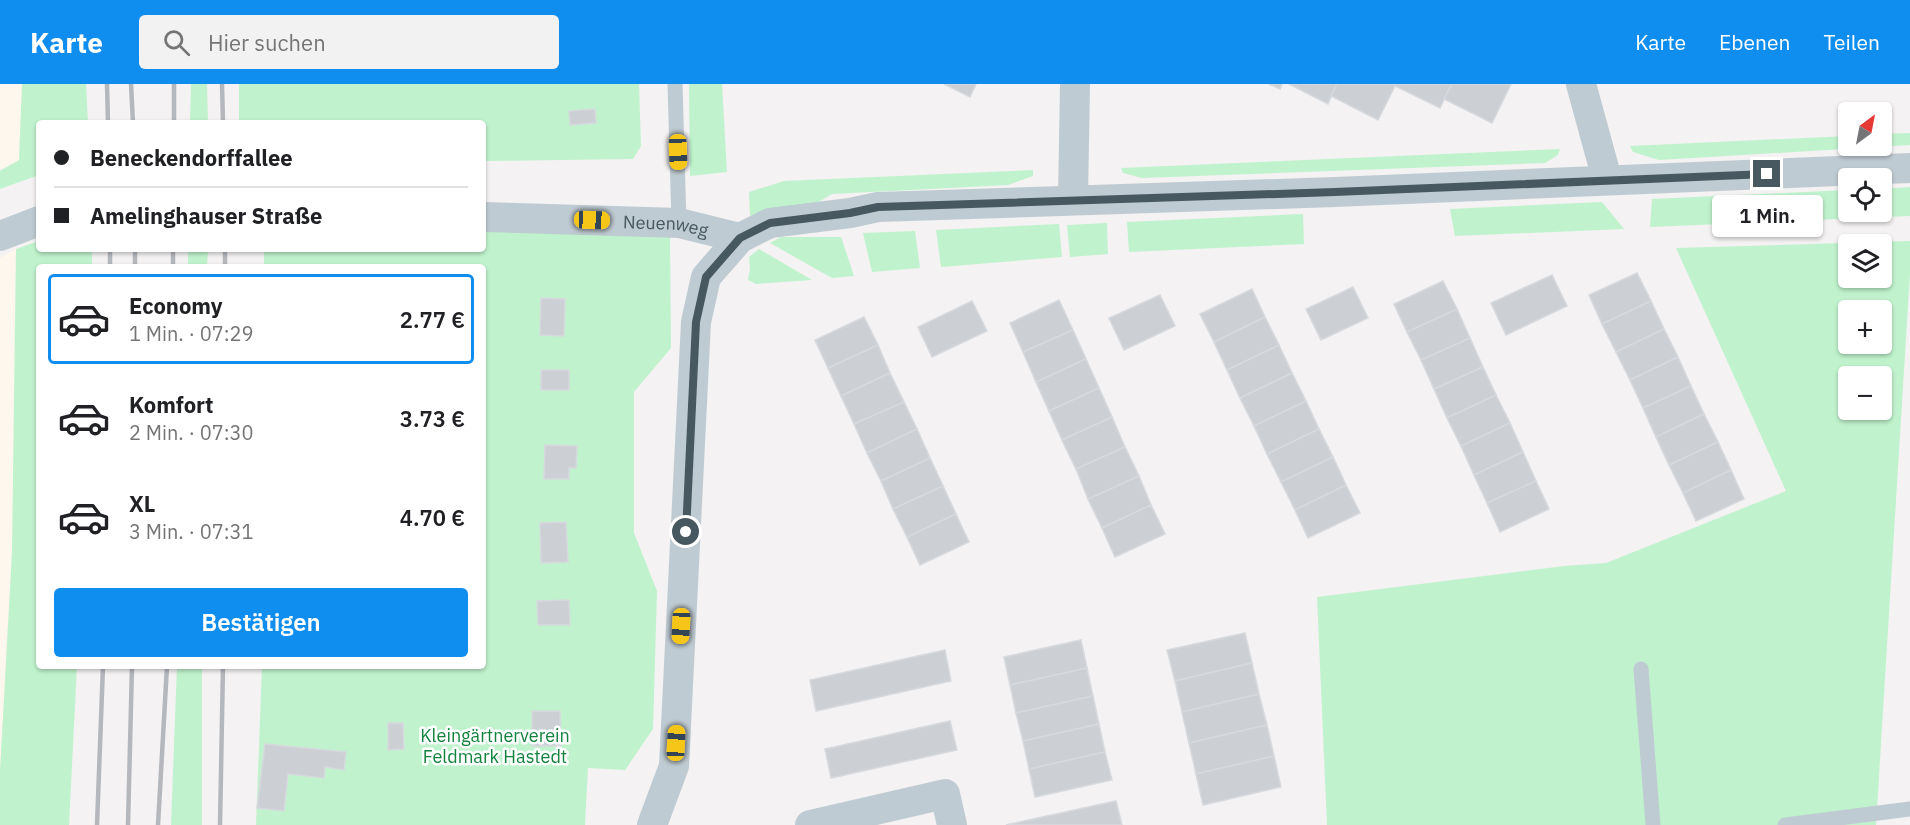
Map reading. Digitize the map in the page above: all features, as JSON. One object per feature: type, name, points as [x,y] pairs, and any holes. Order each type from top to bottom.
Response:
[{"type":"street","points":[[1073,199],[1075,84]]},
{"type":"street","points":[[1581,84],[1607,179]]},
{"type":"street","points":[[652,825],[674,766],[696,322],[706,277],[740,238],[770,223],[850,213],[878,207],[1335,192],[1910,168]]},
{"type":"street","name":"Neuenweg","points":[[486,217],[679,223],[740,238]]},
{"type":"street","points":[[0,236],[36,222]]},
{"type":"street","points":[[810,825],[945,794],[952,825]]},
{"type":"lane","points":[[675,84],[679,223]]},
{"type":"lane","points":[[1641,669],[1653,825]]},
{"type":"lane","points":[[1785,825],[1910,810]]},
{"type":"shaded area","points":[[0,84],[22,84],[19,160],[0,170]]},
{"type":"shaded area","points":[[16,249],[12,552],[0,771],[0,258]]},
{"type":"green space","points":[[22,84],[86,84],[88,120],[36,120],[36,176],[0,189],[0,171],[19,160]]},
{"type":"green space","points":[[191,84],[207,84],[208,120],[190,120]]},
{"type":"green space","points":[[239,84],[639,84],[641,146],[633,159],[486,161],[486,120],[239,120]]},
{"type":"green space","points":[[689,84],[722,84],[727,172],[690,176]]},
{"type":"green space","points":[[1910,133],[1910,145],[1892,146],[1892,134]]},
{"type":"green space","points":[[1838,136],[1838,149],[1659,160],[1633,152],[1630,146]]},
{"type":"green space","points":[[1560,149],[1558,155],[1545,163],[1142,178],[1123,173],[1121,168]]},
{"type":"green space","points":[[1033,170],[1033,176],[1008,185],[832,194],[812,206],[768,209],[750,216],[749,192],[784,181]]},
{"type":"green space","points":[[1910,187],[1910,216],[1892,217],[1892,188]]},
{"type":"green space","points":[[1838,190],[1838,219],[1650,227],[1652,199]]},
{"type":"green space","points":[[1602,202],[1624,229],[1455,236],[1450,209]]},
{"type":"green space","points":[[1303,214],[1304,244],[1129,252],[1127,222]]},
{"type":"green space","points":[[1107,223],[1108,254],[1070,257],[1067,225]]},
{"type":"green space","points":[[1059,224],[1062,257],[941,267],[936,230]]},
{"type":"green space","name":"Kleingärtnerverein Feldmark Hastedt","points":[[486,228],[670,237],[671,348],[634,392],[634,533],[657,591],[653,729],[625,770],[588,768],[585,825],[256,825],[262,669],[486,669],[486,264],[264,264],[264,252],[486,252]]},
{"type":"green space","points":[[915,231],[920,268],[872,272],[863,233]]},
{"type":"green space","points":[[781,237],[841,237],[854,276],[832,278],[770,243]]},
{"type":"green space","points":[[1910,241],[1910,273],[1876,825],[1327,825],[1317,597],[1564,566],[1606,563],[1786,491],[1676,248],[1838,243],[1838,288],[1892,288],[1892,242]]},
{"type":"green space","points":[[36,242],[36,252],[92,252],[92,264],[36,264],[36,669],[77,669],[69,825],[0,825],[0,771],[12,552],[16,249]]},
{"type":"green space","points":[[759,249],[812,280],[756,284],[748,280],[749,257]]},
{"type":"green space","points":[[188,252],[208,252],[207,264],[188,264]]},
{"type":"green space","points":[[177,669],[202,669],[202,825],[171,825]]},
{"type":"building","points":[[944,84],[976,84],[970,97]]},
{"type":"building","points":[[1269,84],[1282,84],[1280,89]]},
{"type":"building","points":[[1289,84],[1337,84],[1328,104]]},
{"type":"building","points":[[1337,84],[1396,84],[1378,120],[1331,96]]},
{"type":"building","points":[[1396,84],[1452,84],[1440,108],[1395,86]]},
{"type":"building","points":[[1452,84],[1511,84],[1492,123],[1444,99]]},
{"type":"building","points":[[595,109],[596,123],[570,125],[569,111]]},
{"type":"building","points":[[1637,273],[1651,301],[1602,324],[1589,295]]},
{"type":"building","points":[[1552,275],[1567,306],[1506,335],[1491,303]]},
{"type":"building","points":[[1443,281],[1457,309],[1407,332],[1394,304]]},
{"type":"building","points":[[1353,287],[1368,318],[1321,340],[1306,309]]},
{"type":"building","points":[[1252,289],[1265,317],[1214,342],[1200,314]]},
{"type":"building","points":[[1160,295],[1175,326],[1124,350],[1109,318]]},
{"type":"building","points":[[541,298],[565,299],[564,336],[540,335]]},
{"type":"building","points":[[1059,300],[1073,330],[1023,352],[1010,323]]},
{"type":"building","points":[[972,301],[987,331],[932,357],[918,327]]},
{"type":"building","points":[[1651,301],[1664,329],[1616,352],[1602,324]]},
{"type":"building","points":[[1457,309],[1470,338],[1421,360],[1407,332]]},
{"type":"building","points":[[864,317],[878,345],[828,368],[815,340]]},
{"type":"building","points":[[1265,317],[1279,345],[1227,370],[1214,342]]},
{"type":"building","points":[[1664,329],[1678,357],[1630,380],[1616,352]]},
{"type":"building","points":[[1073,330],[1086,359],[1036,382],[1023,352]]},
{"type":"building","points":[[1470,338],[1483,367],[1434,389],[1421,360]]},
{"type":"building","points":[[878,345],[890,373],[841,396],[828,368]]},
{"type":"building","points":[[1279,345],[1292,373],[1240,398],[1227,370]]},
{"type":"building","points":[[1678,357],[1691,386],[1643,408],[1630,380]]},
{"type":"building","points":[[1086,359],[1099,388],[1049,411],[1036,382]]},
{"type":"building","points":[[1483,367],[1496,395],[1447,418],[1434,389]]},
{"type":"building","points":[[541,370],[569,370],[569,390],[541,390]]},
{"type":"building","points":[[890,373],[904,402],[854,424],[841,396]]},
{"type":"building","points":[[1292,373],[1306,401],[1254,426],[1240,398]]},
{"type":"building","points":[[1691,386],[1704,414],[1656,437],[1643,408]]},
{"type":"building","points":[[1099,388],[1112,417],[1062,440],[1049,411]]},
{"type":"building","points":[[1496,395],[1510,423],[1461,446],[1447,418]]},
{"type":"building","points":[[1306,401],[1319,429],[1267,454],[1254,426]]},
{"type":"building","points":[[904,402],[917,429],[867,453],[854,424]]},
{"type":"building","points":[[1704,414],[1718,442],[1669,465],[1656,437]]},
{"type":"building","points":[[1112,417],[1125,447],[1076,469],[1062,440]]},
{"type":"building","points":[[1510,423],[1523,452],[1474,475],[1461,446]]},
{"type":"building","points":[[917,429],[930,458],[881,481],[867,453]]},
{"type":"building","points":[[1319,429],[1333,457],[1281,482],[1267,454]]},
{"type":"building","points":[[1718,442],[1731,470],[1683,493],[1669,465]]},
{"type":"building","points":[[545,445],[577,446],[576,468],[569,468],[569,479],[544,479]]},
{"type":"building","points":[[1125,447],[1139,476],[1088,499],[1076,469]]},
{"type":"building","points":[[1523,452],[1536,481],[1487,503],[1474,475]]},
{"type":"building","points":[[1333,457],[1346,485],[1295,510],[1281,482]]},
{"type":"building","points":[[930,458],[943,486],[893,509],[881,481]]},
{"type":"building","points":[[1731,470],[1744,499],[1696,521],[1683,493]]},
{"type":"building","points":[[1139,476],[1151,505],[1102,528],[1088,499]]},
{"type":"building","points":[[1536,481],[1549,509],[1500,532],[1487,503]]},
{"type":"building","points":[[1346,485],[1360,513],[1308,538],[1295,510]]},
{"type":"building","points":[[943,486],[956,514],[907,537],[893,509]]},
{"type":"building","points":[[1151,505],[1165,534],[1115,557],[1102,528]]},
{"type":"building","points":[[956,514],[969,542],[920,565],[907,537]]},
{"type":"building","points":[[566,522],[568,562],[541,563],[540,523]]},
{"type":"building","points":[[569,600],[570,625],[538,625],[537,601]]},
{"type":"building","points":[[1245,633],[1252,663],[1175,681],[1167,650]]},
{"type":"building","points":[[1081,640],[1087,668],[1010,685],[1004,657]]},
{"type":"building","points":[[945,650],[951,681],[816,711],[810,680]]},
{"type":"building","points":[[1252,663],[1259,694],[1182,712],[1175,681]]},
{"type":"building","points":[[1087,668],[1093,696],[1016,713],[1010,685]]},
{"type":"building","points":[[1259,694],[1267,725],[1189,743],[1182,712]]},
{"type":"building","points":[[1093,696],[1099,724],[1023,741],[1016,713]]},
{"type":"building","points":[[532,711],[560,711],[561,746],[532,746]]},
{"type":"building","points":[[950,721],[957,750],[831,778],[825,749]]},
{"type":"building","points":[[388,723],[403,723],[404,749],[388,750]]},
{"type":"building","points":[[1099,724],[1105,752],[1029,769],[1023,741]]},
{"type":"building","points":[[1267,725],[1274,756],[1196,774],[1189,743]]},
{"type":"building","points":[[265,744],[346,752],[344,770],[325,767],[324,778],[288,774],[284,811],[257,808]]},
{"type":"building","points":[[1105,752],[1112,780],[1035,797],[1029,769]]},
{"type":"building","points":[[1274,756],[1281,787],[1203,805],[1196,774]]},
{"type":"building","points":[[1116,801],[1122,825],[1006,825]]},
{"type":"railway","points":[[107,84],[108,120]]},
{"type":"railway","points":[[131,84],[133,120]]},
{"type":"railway","points":[[174,84],[174,120]]},
{"type":"railway","points":[[222,84],[223,120]]},
{"type":"railway","points":[[110,252],[110,264]]},
{"type":"railway","points":[[135,252],[135,264]]},
{"type":"railway","points":[[173,252],[173,264]]},
{"type":"railway","points":[[225,252],[225,264]]},
{"type":"railway","points":[[97,825],[103,669]]},
{"type":"railway","points":[[128,825],[132,669]]},
{"type":"railway","points":[[158,825],[167,669]]},
{"type":"railway","points":[[220,825],[223,669]]},
{"type":"route","points":[[686,532],[696,322],[706,277],[740,238],[770,223],[850,213],[878,207],[1335,192],[1767,174]]}]
